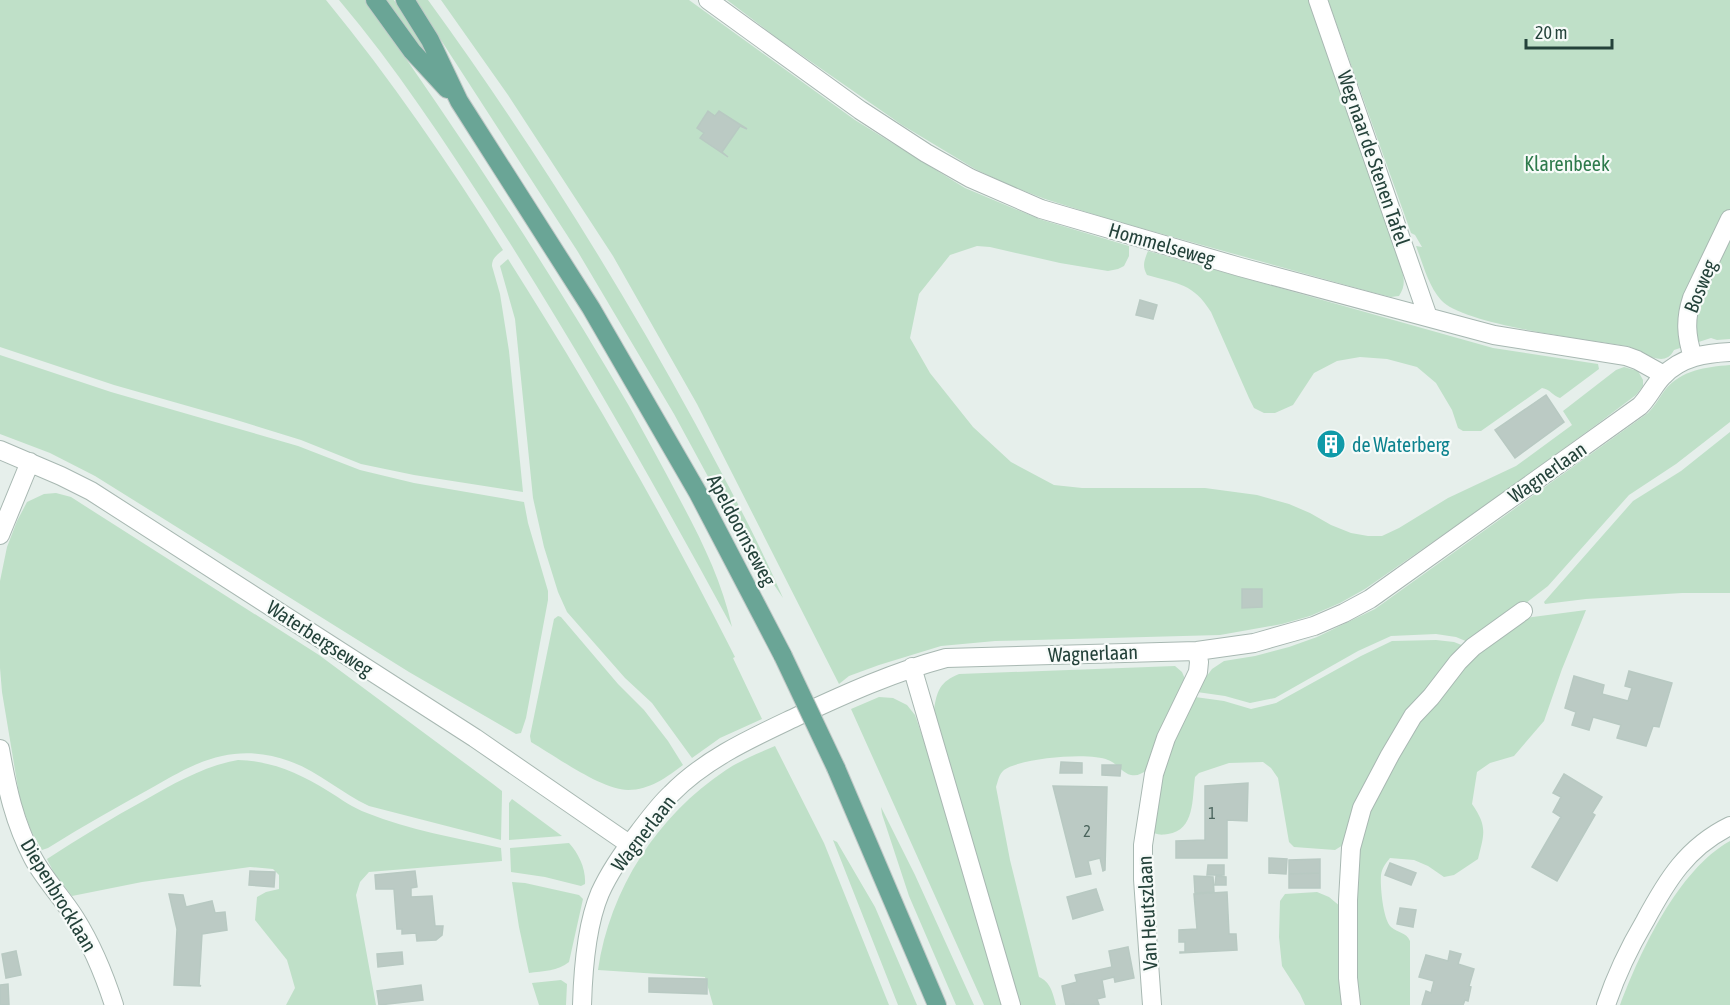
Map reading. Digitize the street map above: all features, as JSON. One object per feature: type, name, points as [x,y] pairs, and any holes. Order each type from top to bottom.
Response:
[{"type":"main road","name":"Apeldoornseweg","points":[[375,0],[412,51],[459,101]]},
{"type":"main road","name":"Apeldoornseweg","points":[[405,0],[430,40],[459,101],[591,308],[698,493],[783,656],[836,768],[937,1005]]},
{"type":"street","name":"Hommelseweg","points":[[708,0],[860,110],[926,153],[970,178],[1041,209],[1251,270],[1494,335],[1626,356],[1664,375]]},
{"type":"street","name":"Weg naar de Stenen Tafel","points":[[1318,0],[1428,317]]},
{"type":"street","name":"Bosweg","points":[[1693,357],[1687,340],[1688,309],[1730,219]]},
{"type":"street","points":[[1693,357],[1730,352]]},
{"type":"street","name":"Wagnerlaan","points":[[582,1005],[585,959],[591,927],[600,895],[614,868],[629,844],[672,792],[718,757],[744,742],[853,690],[946,658],[1197,651],[1254,643],[1285,635],[1334,617],[1370,599],[1640,406],[1664,375],[1678,364],[1693,357]]},
{"type":"street","name":"Waterbergseweg","points":[[0,450],[91,491],[475,738],[629,844]]},
{"type":"street","points":[[0,535],[30,462]]},
{"type":"street","points":[[1351,1005],[1348,978],[1348,900],[1351,848],[1362,808],[1413,716],[1473,646],[1523,611]]},
{"type":"street","name":"Van Heutszlaan","points":[[1152,1005],[1143,879],[1143,845],[1154,774],[1166,738],[1198,672],[1197,651]]},
{"type":"street","points":[[912,668],[1011,1005]]},
{"type":"street","name":"Diepenbrocklaan","points":[[0,749],[2,772],[13,812],[33,860],[74,915],[85,934],[104,974],[114,1005]]},
{"type":"street","points":[[1606,1005],[1624,959],[1676,869],[1701,843],[1730,826]]},
{"type":"green space","points":[[0,0],[326,0],[419,122],[503,250],[494,259],[492,266],[500,294],[509,351],[523,492],[414,475],[361,464],[301,440],[114,385],[0,347]]},
{"type":"green space","points":[[339,0],[365,0],[468,150],[567,302],[629,406],[695,529],[717,577],[732,627],[616,419],[524,265],[419,105]]},
{"type":"green space","points":[[384,0],[394,0],[424,45],[423,49],[420,49]]},
{"type":"green space","points":[[415,0],[428,0],[500,102],[601,260],[665,368],[730,488],[783,598],[737,530],[674,414],[578,252]]},
{"type":"green space","points":[[441,0],[689,0],[855,120],[965,188],[1039,219],[1129,246],[1129,256],[1124,266],[1108,271],[977,246],[950,255],[919,294],[910,338],[930,373],[973,427],[1011,462],[1054,485],[1082,488],[1205,488],[1257,495],[1289,504],[1351,533],[1382,536],[1448,498],[1516,466],[1572,425],[1563,411],[1616,370],[1624,367],[1638,371],[1643,380],[1643,386],[1636,395],[1596,425],[1365,589],[1310,616],[1282,624],[1220,635],[995,641],[941,646],[849,676],[839,684],[697,404],[613,256],[508,95]]},
{"type":"green space","points":[[727,0],[1309,0],[1401,267],[1403,288],[1399,296],[1391,297],[1371,292],[1112,220],[1009,185],[975,169],[902,125],[777,38]]},
{"type":"green space","name":"Klarenbeek","points":[[1328,0],[1730,0],[1730,339],[1711,338],[1674,350],[1665,359],[1659,359],[1627,346],[1528,330],[1474,317],[1454,309],[1441,300],[1433,288],[1416,246],[1422,247],[1415,235],[1411,233]]},
{"type":"green space","points":[[1148,251],[1493,348],[1598,364],[1599,369],[1560,398],[1542,388],[1481,431],[1463,431],[1458,428],[1452,410],[1436,383],[1417,367],[1387,359],[1360,357],[1337,361],[1314,373],[1293,405],[1275,413],[1264,413],[1254,408],[1211,312],[1204,302],[1184,286],[1147,275],[1144,263]]},
{"type":"green space","points":[[508,259],[598,405],[654,505],[735,657],[733,658],[762,719],[720,738],[692,758],[652,703],[625,678],[567,612],[558,592],[544,547],[533,498],[515,319],[500,266]]},
{"type":"green space","points":[[0,355],[111,392],[298,446],[360,470],[414,483],[524,502],[548,591],[548,600],[526,718],[521,733],[516,734],[409,672],[95,476],[50,453],[0,434]]},
{"type":"green space","points":[[1730,365],[1730,422],[1676,464],[1629,495],[1548,586],[1468,642],[1456,637],[1436,634],[1391,636],[1358,651],[1275,698],[1250,703],[1197,692],[1212,669],[1224,661],[1289,647],[1317,637],[1375,609],[1648,413],[1671,383],[1694,371]]},
{"type":"green space","points":[[1730,432],[1730,593],[1682,593],[1545,604],[1544,602],[1633,501],[1681,471]]},
{"type":"green space","points":[[56,493],[71,497],[319,655],[502,791],[501,840],[369,806],[300,765],[273,756],[247,753],[213,758],[187,768],[42,850],[31,831],[20,800],[2,692],[0,581],[7,547],[27,502],[44,494]]},
{"type":"green space","points":[[1586,610],[1544,721],[1514,756],[1490,763],[1477,772],[1472,804],[1483,825],[1478,859],[1454,875],[1444,877],[1414,860],[1390,858],[1384,866],[1381,887],[1388,923],[1410,941],[1410,1005],[1358,1005],[1354,901],[1363,825],[1417,719],[1462,666],[1525,618]]},
{"type":"green space","points":[[558,616],[644,710],[683,765],[644,788],[617,789],[592,779],[531,742],[530,736],[554,619]]},
{"type":"green space","points":[[1392,641],[1454,642],[1464,646],[1343,845],[1335,850],[1294,847],[1289,842],[1278,778],[1263,762],[1229,763],[1199,773],[1195,777],[1188,820],[1177,831],[1161,835],[1154,833],[1161,776],[1174,739],[1195,697],[1224,701],[1251,709],[1276,703]]},
{"type":"green space","points":[[1175,666],[1182,672],[1185,679],[1147,770],[1143,773],[1131,775],[1108,760],[1071,756],[1024,762],[1004,770],[1000,776],[996,787],[1010,860],[1039,977],[1049,985],[1056,1005],[1020,1005],[934,710],[938,692],[948,680],[959,674]]},
{"type":"green space","points":[[879,697],[893,698],[907,705],[915,715],[931,762],[1002,1005],[984,1005],[851,709]]},
{"type":"green space","points":[[775,746],[824,843],[889,1005],[713,1005],[705,977],[598,970],[613,911],[626,883],[658,832],[701,788],[726,770]]},
{"type":"green space","points":[[238,760],[262,763],[296,774],[357,809],[383,819],[501,848],[502,861],[369,872],[360,882],[356,895],[376,1005],[286,1005],[295,988],[287,960],[255,920],[257,897],[279,889],[279,875],[273,869],[250,867],[142,882],[72,896],[54,873],[47,859],[83,836],[167,787],[213,766]]},
{"type":"green space","points":[[512,799],[562,836],[509,840],[509,803]]},
{"type":"green space","points":[[881,807],[915,875],[974,1005],[956,1005],[909,896]]},
{"type":"green space","points":[[833,840],[837,842],[875,907],[917,1005],[898,1005]]},
{"type":"green space","points":[[1730,841],[1730,1005],[1620,1005],[1639,960],[1663,913],[1694,871],[1711,854]]},
{"type":"green space","points":[[569,843],[581,862],[585,884],[581,886],[511,872],[510,848]]},
{"type":"green space","points":[[512,882],[579,895],[583,899],[569,962],[565,965],[529,973]]},
{"type":"green space","points":[[1317,892],[1329,897],[1341,907],[1345,1005],[1305,1005],[1282,966],[1279,937],[1280,901],[1285,894]]},
{"type":"green space","points":[[561,980],[567,984],[566,1005],[539,1005],[532,983]]},
{"type":"building","points":[[708,111],[715,116],[719,111],[747,129],[740,126],[722,152],[728,157],[700,138],[704,133],[697,128]]},
{"type":"building","points":[[1140,300],[1157,305],[1153,319],[1136,315]]},
{"type":"building","points":[[1546,395],[1564,422],[1515,458],[1495,430]]},
{"type":"building","name":"de Waterberg","points":[[1339,435],[1339,452],[1325,453],[1324,436]]},
{"type":"building","points":[[1242,589],[1262,589],[1262,607],[1242,608]]},
{"type":"building","points":[[1629,671],[1672,683],[1659,727],[1653,726],[1646,746],[1617,738],[1621,725],[1593,717],[1589,730],[1572,725],[1576,712],[1565,708],[1574,676],[1604,685],[1602,694],[1628,701],[1632,688],[1625,686]]},
{"type":"building","points":[[1061,762],[1082,763],[1082,773],[1060,773]]},
{"type":"building","points":[[1102,765],[1121,765],[1120,776],[1102,775]]},
{"type":"building","points":[[1564,774],[1602,797],[1592,813],[1595,815],[1557,881],[1532,867],[1561,817],[1553,812],[1561,797],[1553,793]]},
{"type":"building","points":[[1248,783],[1247,821],[1227,820],[1227,858],[1176,858],[1176,841],[1205,840],[1205,786]]},
{"type":"building","points":[[1053,786],[1107,787],[1105,870],[1103,871],[1100,858],[1088,861],[1091,874],[1076,877]]},
{"type":"building","points":[[1269,858],[1287,859],[1286,874],[1269,873]]},
{"type":"building","points":[[1320,859],[1320,873],[1289,874],[1289,860]]},
{"type":"building","points":[[1390,863],[1416,873],[1411,885],[1385,875]]},
{"type":"building","points":[[1208,865],[1224,865],[1224,875],[1207,875]]},
{"type":"building","points":[[250,871],[275,872],[274,887],[249,885]]},
{"type":"building","points":[[415,871],[417,887],[411,888],[411,897],[432,896],[435,926],[443,926],[442,935],[436,940],[417,941],[416,933],[402,934],[402,929],[397,929],[394,889],[376,889],[375,875]]},
{"type":"building","points":[[1320,873],[1320,888],[1289,888],[1289,874]]},
{"type":"building","points":[[1194,876],[1213,877],[1214,892],[1195,893]]},
{"type":"building","points":[[1216,876],[1226,877],[1226,885],[1215,885]]},
{"type":"building","points":[[1096,889],[1103,910],[1073,919],[1067,897]]},
{"type":"building","points":[[1227,892],[1229,934],[1236,934],[1237,950],[1180,953],[1185,952],[1185,942],[1179,942],[1179,930],[1197,929],[1194,894]]},
{"type":"building","points":[[169,894],[183,895],[186,907],[212,901],[215,913],[225,912],[227,930],[202,934],[199,985],[201,986],[174,985],[177,929]]},
{"type":"building","points":[[1400,908],[1416,910],[1413,927],[1397,924]]},
{"type":"building","points":[[1128,947],[1134,978],[1115,982],[1114,977],[1102,980],[1105,997],[1097,999],[1099,1005],[1066,1005],[1062,986],[1077,982],[1075,975],[1112,967],[1109,951]]},
{"type":"building","points":[[16,951],[21,975],[6,978],[2,954]]},
{"type":"building","points":[[1450,951],[1461,954],[1458,964],[1474,969],[1468,1001],[1465,1000],[1463,1005],[1422,1005],[1426,991],[1431,993],[1434,981],[1419,977],[1426,955],[1448,961]]},
{"type":"building","points":[[402,952],[403,964],[378,967],[377,954]]},
{"type":"building","points":[[649,978],[707,979],[707,994],[649,992]]},
{"type":"building","points":[[8,984],[9,1005],[0,1005],[0,985]]},
{"type":"building","points":[[421,985],[423,1000],[379,1005],[377,991]]},
{"type":"place","name":"de Waterberg","points":[[1331,444]]}]
